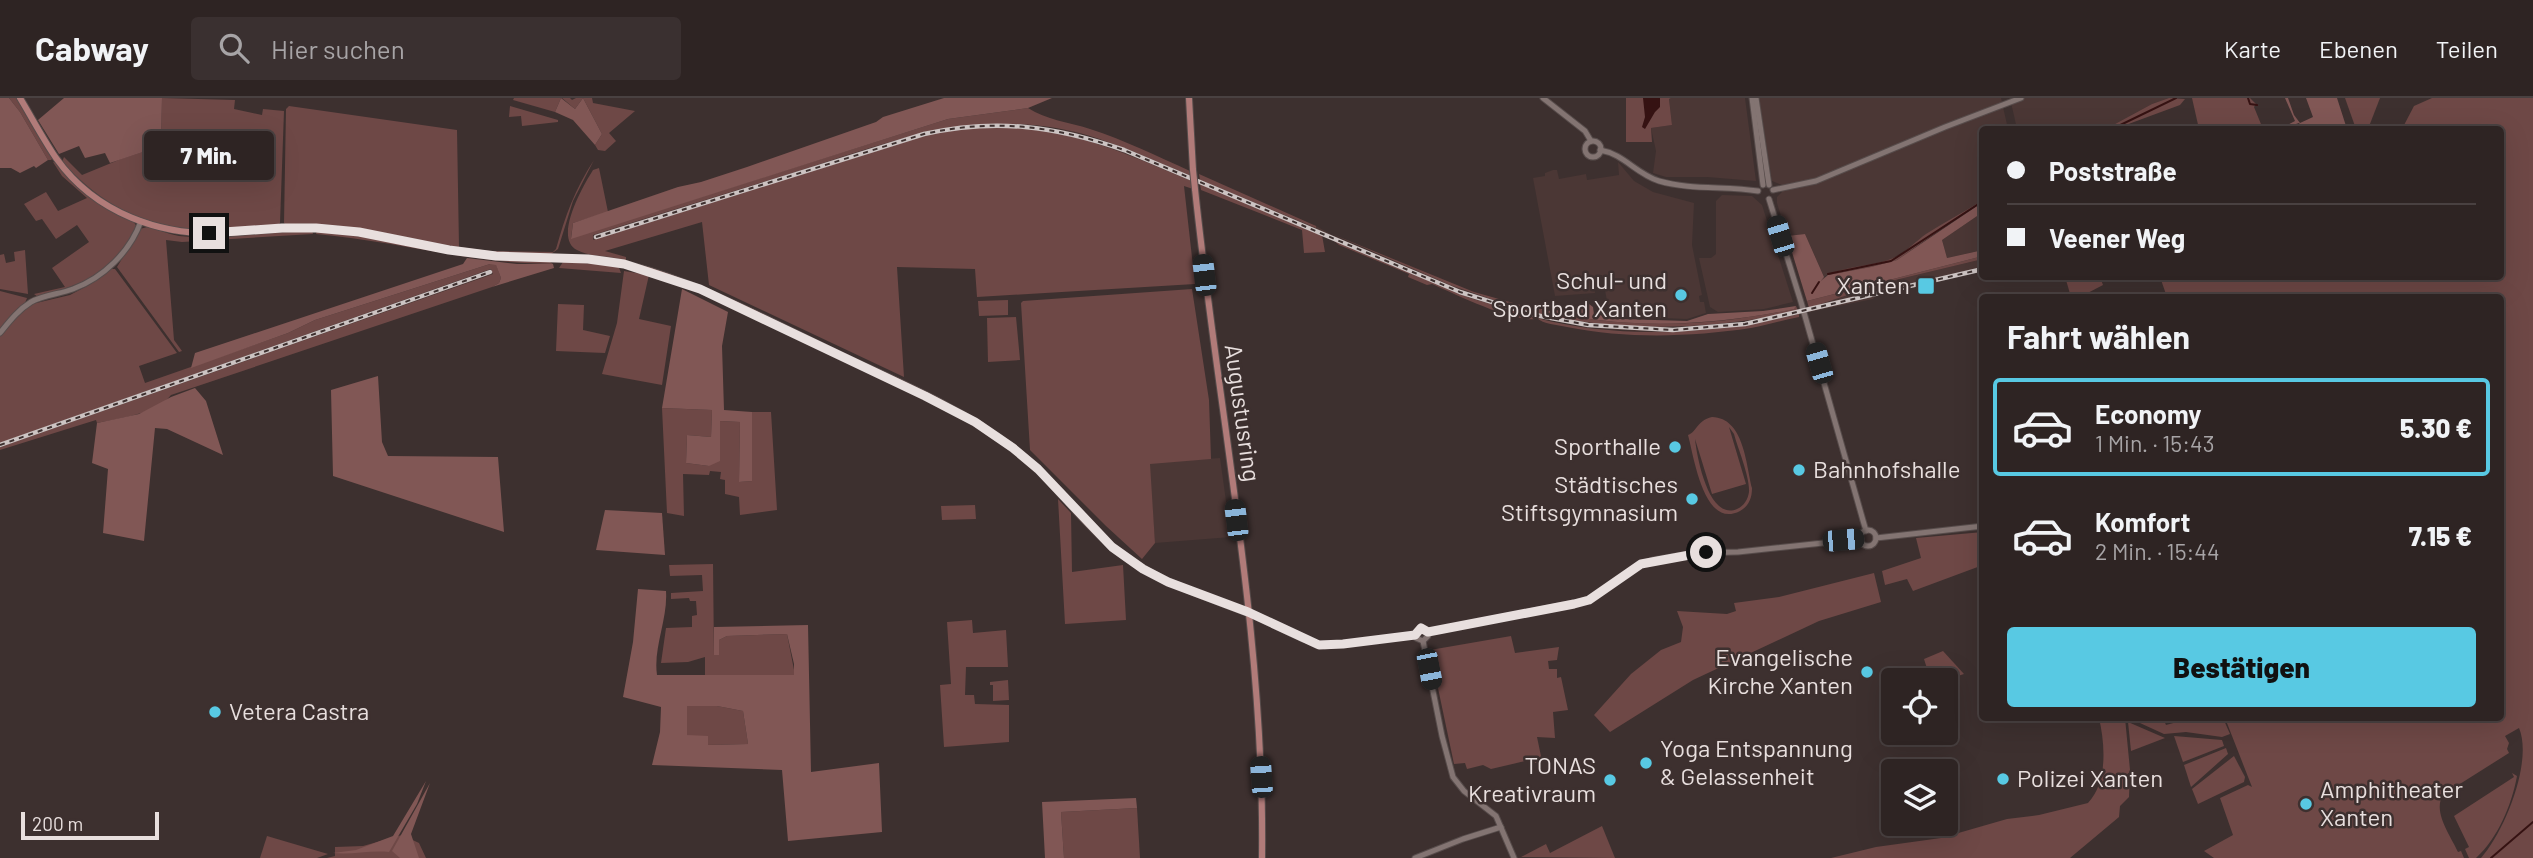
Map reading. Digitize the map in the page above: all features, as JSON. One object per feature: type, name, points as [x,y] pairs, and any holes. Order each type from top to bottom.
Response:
[{"type":"main road","points":[[20,98],[57,158],[76,181],[104,204],[169,230],[192,233],[282,228],[359,232],[449,250],[496,256],[588,259],[624,264],[682,281],[964,416],[1026,458],[1102,537],[1128,559],[1168,582],[1248,612]]},
{"type":"main road","name":"Augustusring","points":[[1189,98],[1195,189],[1248,612],[1262,799],[1262,858]]},
{"type":"street","points":[[1542,98],[1585,131],[1591,141],[1598,143],[1600,150]]},
{"type":"street","points":[[1754,98],[1766,188],[1762,199],[1769,199],[1773,195],[1766,188]]},
{"type":"street","points":[[1600,150],[1619,155],[1642,173],[1664,182],[1766,188],[1810,183],[2021,98]]},
{"type":"street","points":[[1591,141],[1586,146],[1589,155],[1596,155],[1600,150]]},
{"type":"street","points":[[1769,199],[1866,531],[1861,539]]},
{"type":"street","points":[[0,333],[17,313],[32,301],[74,289],[91,281],[113,264],[129,244],[141,221]]},
{"type":"street","points":[[1861,539],[1864,545],[1870,546],[1876,538],[1979,526]]},
{"type":"street","points":[[1866,531],[1873,532],[1876,538]]},
{"type":"street","points":[[1248,612],[1303,639],[1325,646],[1415,635],[1421,628],[1428,632],[1589,600],[1641,564],[1653,560],[1695,552],[1738,552],[1861,539]]},
{"type":"street","points":[[1423,641],[1428,632]]},
{"type":"street","points":[[1415,635],[1418,640],[1423,641]]},
{"type":"street","points":[[1423,641],[1453,777],[1465,791],[1496,816],[1514,858]]},
{"type":"street","points":[[1415,858],[1501,827]]},
{"type":"shaded area","points":[[0,98],[9,98],[20,112],[48,160],[36,168],[34,166],[20,173],[11,168],[0,168]]},
{"type":"shaded area","points":[[9,98],[17,98],[53,158],[51,160],[48,160]]},
{"type":"shaded area","points":[[64,98],[162,98],[161,146],[110,163],[105,153],[85,158],[79,146],[59,154],[38,120]]},
{"type":"shaded area","points":[[162,98],[235,100],[234,109],[262,115],[263,109],[284,111],[280,223],[277,226],[207,232],[157,223],[107,201],[62,162],[64,157],[82,175],[161,146]]},
{"type":"shaded area","points":[[561,98],[555,112],[513,100]]},
{"type":"shaded area","points":[[561,98],[575,109],[583,98],[602,134],[595,145],[573,120],[555,112]]},
{"type":"shaded area","points":[[562,98],[572,100],[583,98],[575,109]]},
{"type":"shaded area","points":[[583,98],[592,98],[593,103],[635,111],[609,133],[616,141],[605,151],[598,150],[595,145],[602,134]]},
{"type":"shaded area","points":[[944,98],[1052,98],[1028,108],[948,119],[571,239],[573,223],[678,187],[747,167],[876,122],[883,117]]},
{"type":"shaded area","points":[[1626,98],[1671,98],[1672,125],[1651,128],[1652,142],[1626,142]]},
{"type":"shaded area","points":[[1643,98],[1660,98],[1660,107],[1645,129],[1642,127],[1645,117]]},
{"type":"shaded area","points":[[1671,98],[1745,98],[1756,181],[1666,177],[1653,173],[1656,151],[1651,128],[1672,125]]},
{"type":"shaded area","points":[[1759,98],[2001,98],[2007,126],[1979,126],[1979,203],[1890,260],[1824,277],[1805,234],[1787,236],[1777,203],[1782,185],[1772,181]]},
{"type":"shaded area","points":[[2010,98],[2169,98],[2111,126],[2016,126]]},
{"type":"shaded area","points":[[2169,98],[2185,99],[2180,105],[2123,126],[2111,126]]},
{"type":"shaded area","points":[[2192,98],[2250,98],[2256,104],[2254,107],[2262,126],[2198,126]]},
{"type":"shaded area","points":[[2285,98],[2288,98],[2300,123],[2313,117],[2306,98],[2337,98],[2346,126],[2301,126],[2299,123],[2286,126],[2295,121]]},
{"type":"shaded area","points":[[2345,98],[2380,98],[2369,126],[2355,126]]},
{"type":"shaded area","points":[[2432,98],[2533,98],[2533,858],[2481,858],[2499,831],[2514,795],[2522,758],[2519,728],[2505,736],[2509,743],[2509,753],[2444,794],[2441,800],[2444,823],[2458,852],[2461,851],[2464,858],[2214,858],[2204,851],[2233,835],[2220,798],[2248,785],[2252,787],[2226,721],[2504,721],[2504,294],[2166,294],[2161,280],[2504,280],[2504,126],[2404,126],[2414,106]]},
{"type":"shaded area","points":[[289,106],[457,130],[459,247],[490,251],[553,252],[576,192],[594,160],[573,201],[558,249],[551,254],[493,253],[456,249],[358,229],[286,225],[286,109]]},
{"type":"shaded area","points":[[510,106],[558,122],[522,126],[521,116],[509,117]]},
{"type":"shaded area","points":[[1028,108],[1050,118],[1128,143],[1190,171],[1191,176],[1125,148],[1056,128],[1020,124],[951,128],[886,143],[593,235],[593,240],[930,134],[967,128],[1034,129],[1095,143],[1192,181],[1193,189],[1184,186],[1195,284],[977,297],[975,269],[897,267],[904,377],[709,285],[702,222],[605,251],[626,257],[626,261],[588,254],[570,244],[568,235],[572,212],[593,170],[599,168],[608,212],[573,223],[571,238],[948,119]]},
{"type":"shaded area","points":[[983,125],[1022,125],[1073,131],[1191,176],[1192,181],[1083,138],[1021,127],[593,241],[592,235],[922,132]]},
{"type":"shaded area","points":[[53,162],[115,213],[134,222],[136,226],[129,242],[109,266],[83,281],[38,297],[34,294],[65,287],[52,268],[89,242],[77,225],[56,239],[42,219],[36,221],[24,204],[46,192],[58,211],[87,198],[62,176]]},
{"type":"shaded area","points":[[1618,162],[1634,181],[1653,192],[1694,203],[1692,245],[1702,295],[1699,296],[1700,302],[1704,302],[1706,313],[1687,319],[1615,316],[1609,311],[1602,275],[1593,277],[1595,293],[1555,296],[1533,178],[1545,176],[1545,173],[1553,170],[1557,170],[1559,179],[1586,174],[1587,180],[1619,175]]},
{"type":"shaded area","points":[[1199,174],[1316,226],[1316,228],[1200,180]]},
{"type":"shaded area","points":[[1200,180],[1316,226],[1471,293],[1529,312],[1591,324],[1668,329],[1727,325],[1798,311],[1883,283],[1979,260],[1979,271],[1875,296],[1873,299],[1745,325],[1658,332],[1601,329],[1543,319],[1470,298],[1200,184]]},
{"type":"shaded area","points":[[1200,184],[1322,235],[1325,252],[1304,253],[1302,230],[1201,190]]},
{"type":"shaded area","points":[[1722,195],[1752,196],[1762,205],[1793,302],[1764,309],[1718,312],[1710,307],[1699,258],[1711,258],[1716,254],[1716,201]]},
{"type":"shaded area","points":[[1979,202],[1897,260],[1830,275],[1896,257],[1926,234]]},
{"type":"shaded area","points":[[1979,205],[1979,215],[1942,240],[1947,258],[1979,251],[1979,257],[1807,301],[1787,236],[1805,234],[1824,277],[1820,282],[1828,275],[1897,260]]},
{"type":"shaded area","points":[[1979,215],[1979,251],[1947,258],[1942,240]]},
{"type":"shaded area","points":[[147,227],[175,235],[195,237],[312,230],[313,234],[182,242],[166,240],[174,340],[182,351],[179,352],[117,267],[140,229]]},
{"type":"shaded area","points":[[317,231],[358,235],[484,258],[553,264],[523,263],[464,256],[316,234]]},
{"type":"shaded area","points":[[1332,234],[1474,292],[1531,308],[1534,314],[1450,285]]},
{"type":"shaded area","points":[[1332,239],[1470,298],[1535,319],[1498,312],[1432,284],[1427,285],[1408,277],[1409,274],[1339,245]]},
{"type":"shaded area","points":[[25,250],[28,294],[0,289],[0,255],[4,254],[6,263],[15,261],[14,252]]},
{"type":"shaded area","points":[[1979,257],[1979,260],[1883,283],[1809,308],[1807,301]]},
{"type":"shaded area","points":[[467,258],[517,264],[553,264],[554,268],[492,287],[499,283],[501,278],[496,265],[490,264],[315,320],[288,333],[191,368],[195,353],[463,264]]},
{"type":"shaded area","points":[[563,262],[618,265],[621,273],[559,268]]},
{"type":"shaded area","points":[[496,264],[501,278],[499,283],[492,287],[171,395],[147,411],[97,423],[96,420],[0,450],[0,447],[493,274],[491,269],[0,443],[0,336],[23,310],[32,304],[70,295],[111,269],[115,269],[177,353],[139,366],[145,383],[288,333],[315,320]]},
{"type":"shaded area","points":[[492,269],[493,274],[0,447],[0,443]]},
{"type":"shaded area","points":[[624,271],[649,275],[639,319],[671,326],[662,385],[602,374],[617,323]]},
{"type":"shaded area","points":[[2066,280],[2101,280],[2103,285],[2086,294],[2070,294]]},
{"type":"shaded area","points":[[682,289],[728,312],[722,346],[724,410],[752,412],[752,481],[739,482],[740,422],[720,421],[720,461],[709,466],[686,463],[687,435],[711,437],[712,410],[662,408]]},
{"type":"shaded area","points":[[1192,289],[1209,400],[1211,459],[1150,464],[1155,543],[1142,559],[1030,450],[1021,303]]},
{"type":"shaded area","points":[[0,291],[27,298],[0,329]]},
{"type":"shaded area","points":[[1008,300],[1008,315],[979,316],[978,301]]},
{"type":"shaded area","points":[[558,304],[584,305],[583,330],[610,336],[605,353],[556,351]]},
{"type":"shaded area","points":[[1589,304],[1593,307],[1594,315],[1610,315],[1622,319],[1687,321],[1708,314],[1796,306],[1794,309],[1730,320],[1665,324],[1601,320],[1569,316],[1537,309],[1538,305],[1547,307],[1548,311],[1589,308]]},
{"type":"shaded area","points":[[1796,306],[1798,311],[1765,318],[1667,327],[1602,324],[1536,314],[1537,309],[1601,320],[1665,324],[1729,320],[1793,309]]},
{"type":"shaded area","points":[[1799,314],[1799,317],[1751,328],[1659,335],[1590,331],[1550,324],[1537,318],[1602,329],[1668,332],[1734,326]]},
{"type":"shaded area","points":[[1016,317],[1020,360],[988,362],[987,318]]},
{"type":"shaded area","points":[[378,376],[382,442],[388,456],[498,457],[504,532],[333,476],[331,390]]},
{"type":"shaded area","points":[[195,388],[206,401],[223,455],[167,429],[155,428],[144,541],[103,533],[108,469],[92,463],[97,423],[139,414]]},
{"type":"shaded area","points":[[662,408],[712,410],[711,437],[687,435],[686,463],[709,466],[720,421],[740,422],[739,482],[752,481],[752,412],[771,412],[777,510],[740,515],[739,497],[725,494],[725,480],[720,479],[721,472],[710,471],[709,475],[683,474],[684,516],[667,513]]},
{"type":"shaded area","points":[[1707,419],[1723,419],[1731,425],[1742,444],[1752,488],[1746,507],[1740,511],[1728,514],[1718,510],[1709,501],[1703,488],[1688,435]],"holes":[[[1729,427],[1734,434],[1746,471],[1749,492],[1742,506],[1727,510],[1719,506],[1706,486],[1695,439],[1712,494],[1746,484]]]},
{"type":"shaded area","points":[[1220,458],[1231,537],[1155,543],[1149,463]]},
{"type":"shaded area","points":[[1058,499],[1071,513],[1072,572],[1123,565],[1126,620],[1065,624]]},
{"type":"shaded area","points":[[975,505],[976,519],[942,520],[941,506]]},
{"type":"shaded area","points":[[605,510],[662,513],[665,555],[596,550]]},
{"type":"shaded area","points":[[1979,532],[1979,566],[1913,591],[1907,579],[1885,585],[1882,571],[1921,558],[1916,538]]},
{"type":"shaded area","points":[[713,564],[714,655],[719,655],[719,640],[727,636],[787,634],[795,675],[705,675],[705,657],[688,662],[661,663],[666,628],[692,627],[692,616],[697,615],[696,601],[690,601],[689,598],[671,599],[671,593],[703,591],[702,575],[670,576],[669,565]]},
{"type":"shaded area","points":[[1874,573],[1881,602],[1819,621],[1693,680],[1610,732],[1594,715],[1631,674],[1661,650],[1681,642],[1683,627],[1677,611],[1727,614],[1736,611],[1734,603],[1779,597]]},
{"type":"shaded area","points":[[638,589],[666,591],[657,654],[657,675],[794,675],[787,634],[727,636],[719,640],[719,655],[714,655],[714,627],[808,625],[811,772],[879,763],[882,832],[788,841],[782,770],[652,765],[660,732],[661,707],[623,697],[633,642]],"holes":[[[687,706],[717,706],[743,711],[748,744],[708,745],[708,736],[687,735]]]},
{"type":"shaded area","points":[[972,620],[973,633],[1006,630],[1008,667],[966,667],[965,695],[974,695],[975,704],[1009,705],[1009,742],[944,747],[940,685],[951,684],[947,622]]},
{"type":"shaded area","points":[[1511,636],[1515,653],[1559,647],[1557,660],[1548,661],[1549,669],[1557,669],[1557,678],[1561,677],[1568,710],[1553,712],[1555,738],[1537,737],[1542,761],[1535,763],[1534,759],[1491,769],[1483,765],[1467,769],[1465,763],[1454,764],[1430,650]]},
{"type":"shaded area","points":[[1943,651],[1964,674],[1958,676],[1958,668],[1927,668],[1924,659]]},
{"type":"shaded area","points":[[1008,680],[1009,700],[993,701],[993,685],[990,685],[990,682]]},
{"type":"shaded area","points":[[686,706],[717,706],[743,711],[748,744],[708,745],[687,735]]},
{"type":"shaded area","points":[[2100,721],[2125,721],[2130,770],[2129,797],[2120,806],[2119,817],[2070,858],[1831,858],[1876,847],[1958,836],[1958,833],[2007,819],[2039,815],[2088,803],[2099,785],[2103,751]]},
{"type":"shaded area","points":[[2136,721],[2164,721],[2166,725],[2181,721],[2224,721],[2230,734],[2222,737],[2186,732],[2164,734]]},
{"type":"shaded area","points":[[2128,722],[2165,738],[2131,751]]},
{"type":"shaded area","points":[[2174,736],[2222,740],[2224,746],[2183,762]]},
{"type":"shaded area","points":[[2226,748],[2228,754],[2191,787],[2184,765]]},
{"type":"shaded area","points":[[2234,756],[2245,777],[2244,782],[2198,804],[2192,789]]},
{"type":"shaded area","points":[[2512,773],[2517,776],[2503,820],[2484,850],[2476,858],[2469,858],[2465,849],[2469,847],[2454,816],[2514,777]]},
{"type":"shaded area","points":[[426,781],[417,804],[389,852],[333,853],[356,850],[393,836]]},
{"type":"shaded area","points":[[430,783],[411,834],[419,858],[400,858],[392,851]]},
{"type":"shaded area","points":[[1136,798],[1137,808],[1061,812],[1064,858],[1045,858],[1042,802]]},
{"type":"shaded area","points":[[1137,808],[1140,858],[1064,858],[1061,812]]},
{"type":"shaded area","points":[[1602,826],[1615,858],[1521,857],[1546,844],[1550,853]]},
{"type":"shaded area","points":[[402,835],[419,843],[426,858],[327,858],[335,856],[335,847],[363,846]]},
{"type":"shaded area","points":[[267,836],[328,854],[317,858],[260,858]]},
{"type":"waterway","points":[[2118,126],[2176,98]]},
{"type":"waterway","points":[[2248,98],[2250,104],[2257,105]]},
{"type":"waterway","points":[[1828,274],[1891,261],[1979,204]]},
{"type":"waterway","points":[[1812,293],[1819,282]]},
{"type":"waterway","points":[[2491,858],[2533,822]]},
{"type":"railway","points":[[596,237],[924,134],[976,126],[1001,126],[1049,130],[1124,150],[1460,292],[1530,314],[1588,325],[1673,330],[1745,324],[1979,270]]},
{"type":"railway","points":[[0,445],[490,272]]},
{"type":"place","name":"Xanten","points":[[1926,286]]},
{"type":"place","name":"Schul- und Sportbad Xanten","points":[[1681,295]]},
{"type":"place","name":"Sporthalle","points":[[1675,447]]},
{"type":"place","name":"Bahnhofshalle","points":[[1799,470]]},
{"type":"place","name":"Städtisches Stiftsgymnasium","points":[[1692,499]]},
{"type":"place","name":"Evangelische Kirche Xanten","points":[[1867,672]]},
{"type":"place","name":"Vetera Castra","points":[[215,712]]},
{"type":"place","name":"Yoga Entspannung & Gelassenheit","points":[[1646,763]]},
{"type":"place","name":"Polizei Xanten","points":[[2003,779]]},
{"type":"place","name":"TONAS Kreativraum","points":[[1610,780]]},
{"type":"place","name":"Amphitheater Xanten","points":[[2306,804]]},
{"type":"route","points":[[209,233],[282,228],[359,232],[449,250],[496,256],[588,259],[624,264],[682,281],[964,416],[1026,458],[1102,537],[1143,569],[1192,592],[1248,612],[1319,645],[1415,635],[1421,628],[1428,632],[1574,604],[1589,600],[1641,564],[1706,552]]}]
